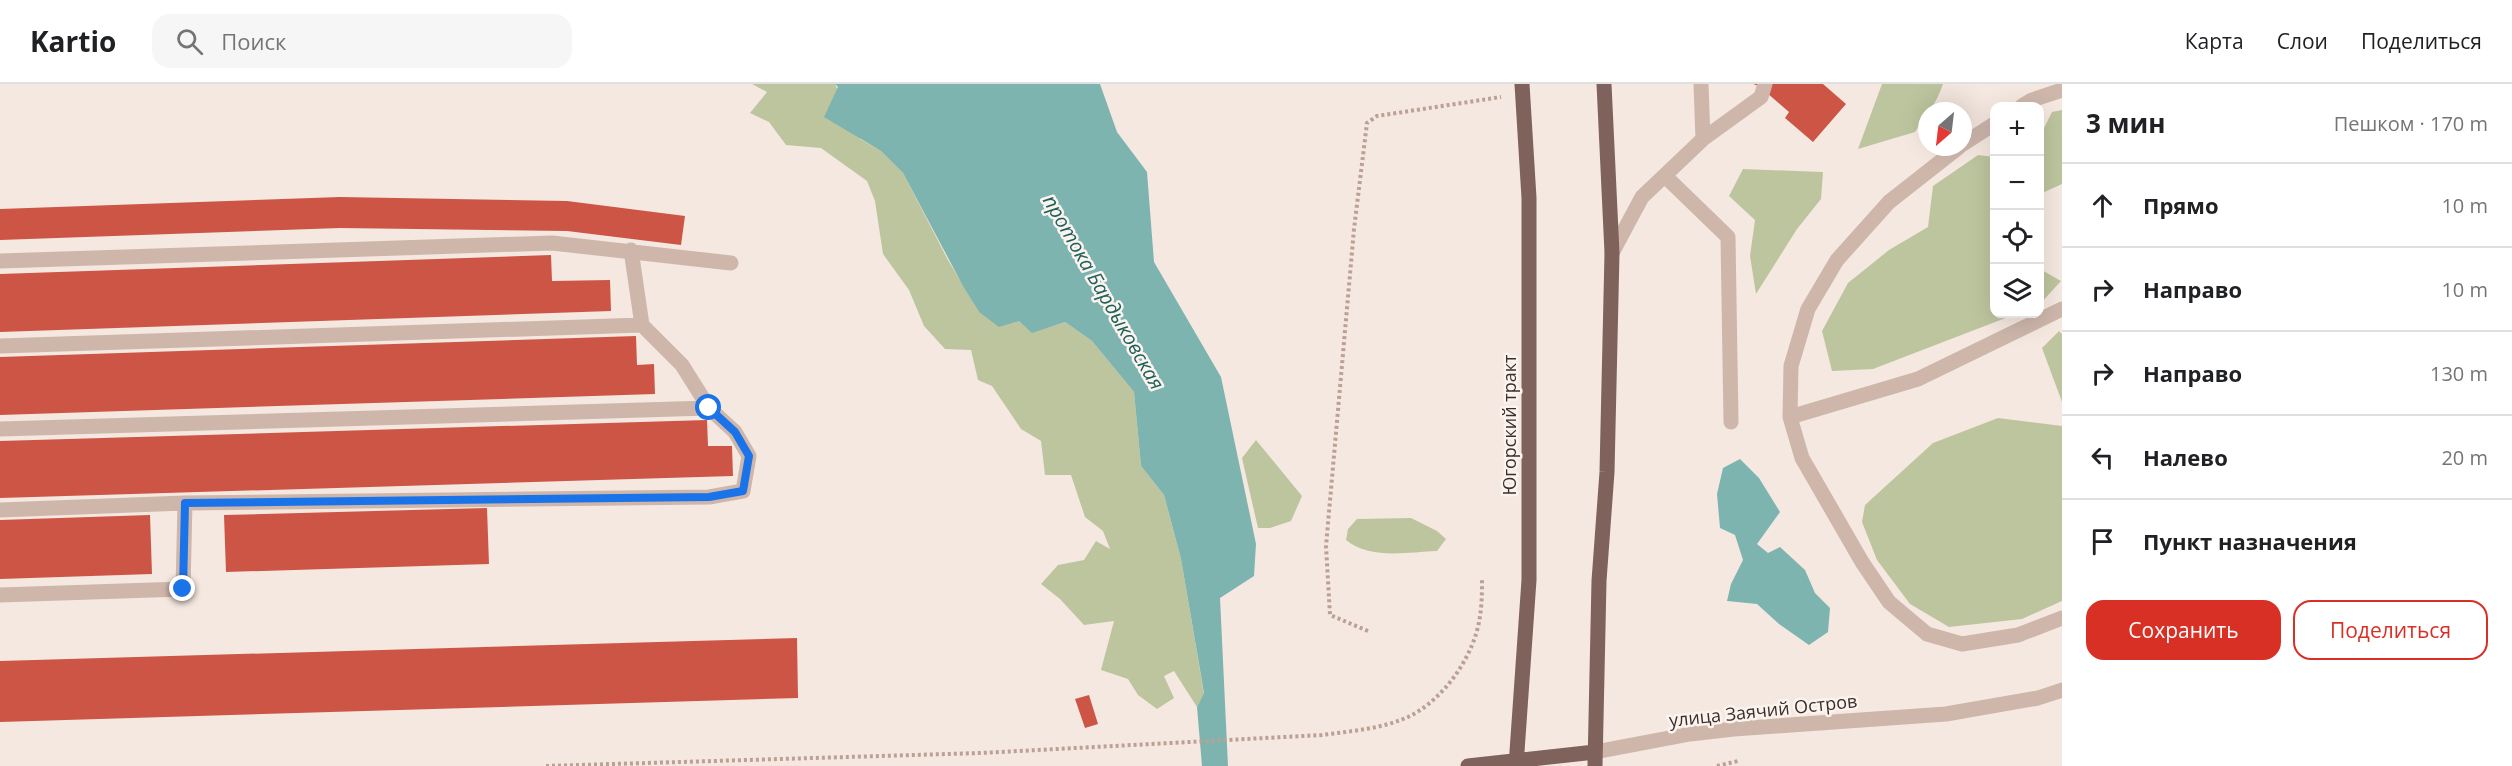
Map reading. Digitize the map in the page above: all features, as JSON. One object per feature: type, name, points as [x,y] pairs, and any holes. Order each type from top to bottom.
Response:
[{"type":"main road","points":[[1595,759],[1599,581],[1607,472],[1612,253],[1604,84]]},
{"type":"main road","name":"Югорский тракт","points":[[1516,763],[1528,579],[1529,198],[1522,89]]},
{"type":"main road","name":"улица Заячий Остров","points":[[1468,766],[1595,759]]},
{"type":"street","points":[[1701,84],[1703,139]]},
{"type":"street","points":[[1612,253],[1642,197],[1703,139],[1761,97],[1765,84]]},
{"type":"street","points":[[2029,102],[2062,90]]},
{"type":"street","points":[[1972,138],[1990,127]]},
{"type":"street","points":[[1948,156],[1889,202],[1837,260],[1808,309],[1791,366],[1790,417],[1802,458],[1862,562],[1889,602],[1927,634],[1962,644],[2018,635],[2062,618]]},
{"type":"street","points":[[1665,176],[1728,237],[1731,422]]},
{"type":"street","points":[[0,261],[552,243],[731,263]]},
{"type":"street","points":[[0,510],[185,503],[709,497],[743,491],[749,456],[735,432],[709,408],[682,364],[642,325],[630,250]]},
{"type":"street","points":[[1790,417],[1918,379],[2061,312]]},
{"type":"street","points":[[0,346],[642,325]]},
{"type":"street","points":[[0,429],[709,408]]},
{"type":"street","points":[[0,596],[183,589],[185,503]]},
{"type":"street","name":"улица Заячий Остров","points":[[1595,759],[1690,734],[1946,714],[2038,698],[2062,690]]},
{"type":"path","points":[[1368,631],[1330,615],[1326,546],[1353,229],[1367,123],[1377,116],[1522,89]]},
{"type":"path","points":[[546,766],[1094,748],[1322,735],[1373,728],[1409,717],[1436,697],[1457,672],[1472,644],[1480,617],[1482,579]]},
{"type":"path","points":[[1717,766],[1738,761]]},
{"type":"green space","points":[[752,84],[835,84],[860,139],[881,151],[903,173],[948,260],[979,312],[1019,321],[1033,332],[1065,322],[1092,341],[1134,392],[1141,466],[1164,495],[1181,559],[1204,694],[1197,707],[1174,671],[1164,676],[1174,698],[1157,709],[1138,695],[1128,679],[1101,670],[1114,621],[1084,625],[1060,599],[1041,584],[1058,565],[1084,560],[1096,541],[1110,549],[1103,531],[1085,517],[1071,475],[1045,475],[1041,441],[1021,429],[992,386],[978,380],[971,350],[945,349],[924,326],[909,290],[883,254],[875,201],[867,181],[821,148],[786,145],[769,122],[750,113],[767,92]]},
{"type":"green space","points":[[1882,84],[1943,84],[1935,102],[1918,102],[1918,127],[1915,132],[1858,149]]},
{"type":"green space","points":[[2062,110],[2062,184],[2044,192],[2044,128],[2052,112]]},
{"type":"green space","points":[[1978,155],[1990,156],[1990,318],[2006,318],[1873,369],[1832,371],[1822,331],[1848,283],[1889,250],[1928,227],[1933,186]]},
{"type":"green space","points":[[1743,169],[1823,172],[1821,199],[1797,229],[1756,294],[1750,256],[1755,220],[1729,196]]},
{"type":"green space","points":[[2044,271],[2061,281],[2044,300]]},
{"type":"green space","points":[[2059,331],[2062,334],[2062,402],[2042,348]]},
{"type":"green space","points":[[1998,418],[2062,426],[2062,601],[2022,619],[1949,627],[1910,604],[1877,560],[1862,522],[1865,505],[1933,443]]},
{"type":"green space","points":[[1256,440],[1302,496],[1291,521],[1270,528],[1258,528],[1242,458]]},
{"type":"green space","points":[[1411,518],[1437,531],[1446,539],[1437,551],[1378,553],[1346,540],[1348,529],[1357,519]]},
{"type":"water","name":"протока Бардыковская","points":[[835,84],[1100,84],[1117,132],[1147,172],[1154,262],[1221,377],[1256,544],[1254,576],[1220,598],[1228,766],[1202,766],[1197,707],[1204,693],[1181,559],[1164,495],[1141,466],[1134,392],[1092,341],[1065,322],[1032,333],[1019,321],[999,327],[979,312],[903,173],[881,151],[824,117],[838,87]]},
{"type":"water","points":[[1740,459],[1759,478],[1780,512],[1757,544],[1768,553],[1780,547],[1805,570],[1815,593],[1830,608],[1828,632],[1809,645],[1779,624],[1757,604],[1727,601],[1731,584],[1743,560],[1735,535],[1720,528],[1717,494],[1723,468]]},
{"type":"building","points":[[1753,84],[1823,84],[1846,104],[1813,142],[1785,118],[1789,112],[1759,86]]},
{"type":"building","points":[[340,197],[567,201],[685,216],[681,245],[567,231],[340,228],[0,240],[0,209]]},
{"type":"building","points":[[551,255],[552,281],[610,280],[611,311],[0,332],[0,274]]},
{"type":"building","points":[[636,336],[637,365],[654,364],[655,394],[0,415],[0,357]]},
{"type":"building","points":[[707,420],[708,446],[732,446],[733,476],[0,498],[0,441]]},
{"type":"building","points":[[487,508],[489,564],[226,572],[224,515]]},
{"type":"building","points":[[150,515],[152,574],[0,579],[0,520]]},
{"type":"building","points":[[797,638],[798,698],[0,722],[0,661]]},
{"type":"building","points":[[1089,695],[1098,724],[1085,728],[1075,699]]},
{"type":"route","points":[[183,589],[185,503],[709,497],[743,491],[749,456],[735,432],[709,408]]}]
